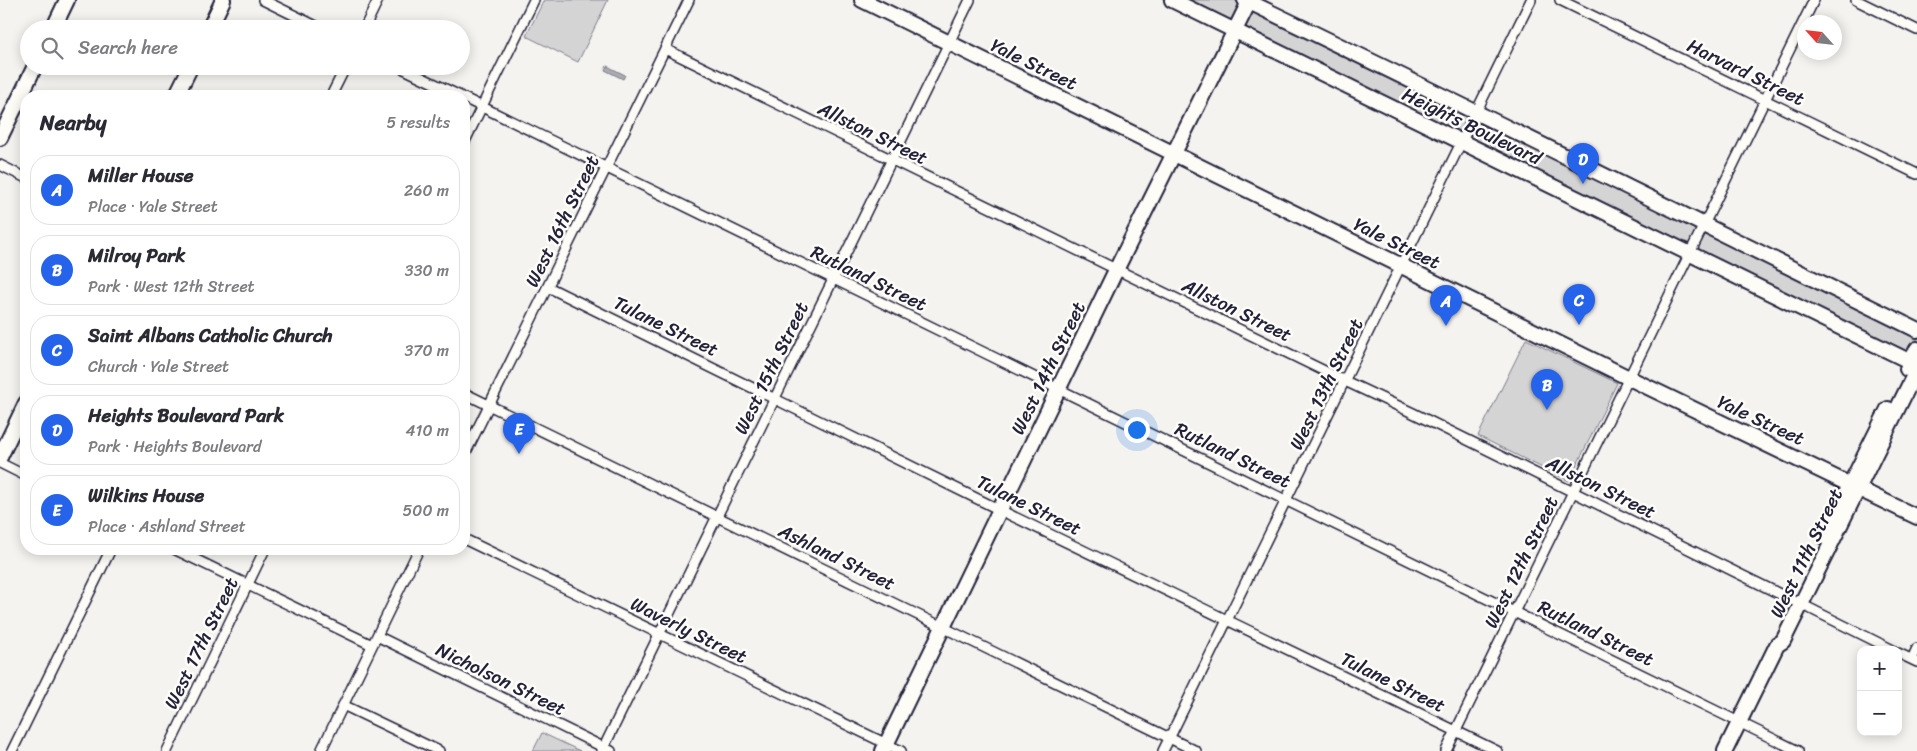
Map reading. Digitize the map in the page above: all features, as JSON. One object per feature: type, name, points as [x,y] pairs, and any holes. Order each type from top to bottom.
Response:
[{"type":"main road","points":[[58,20],[68,0]]},
{"type":"main road","points":[[213,20],[223,0]]},
{"type":"main road","name":"Yale Street","points":[[862,0],[1917,518]]},
{"type":"main road","name":"Heights Boulevard","points":[[1172,0],[1915,361]]},
{"type":"main road","name":"Heights Boulevard","points":[[1248,1],[1476,111],[1704,226],[1917,330]]},
{"type":"main road","name":"West 14th Street","points":[[885,748],[1058,388],[1248,1]]},
{"type":"main road","points":[[23,90],[31,75]]},
{"type":"main road","points":[[179,90],[186,75]]},
{"type":"main road","points":[[0,138],[20,97]]},
{"type":"main road","name":"West 11th Street","points":[[1798,603],[1915,361]]},
{"type":"main road","points":[[0,457],[20,415]]},
{"type":"main road","name":"West 11th Street","points":[[1725,751],[1777,645],[1783,641],[1821,543],[1854,486]]},
{"type":"street","points":[[263,0],[304,20]]},
{"type":"street","points":[[368,20],[378,0]]},
{"type":"street","points":[[470,131],[534,0]]},
{"type":"street","name":"West 16th Street","points":[[470,443],[689,0]]},
{"type":"street","name":"West 15th Street","points":[[606,750],[659,633],[890,159],[970,0]]},
{"type":"street","name":"West 13th Street","points":[[1164,751],[1531,0]]},
{"type":"street","name":"Harvard Street","points":[[1560,0],[1917,174]]},
{"type":"street","name":"West 12th Street","points":[[1446,751],[1814,0]]},
{"type":"street","points":[[1856,0],[1917,30]]},
{"type":"street","name":"Allston Street","points":[[665,49],[1573,491],[1884,646]]},
{"type":"street","points":[[334,90],[342,75]]},
{"type":"street","points":[[417,75],[448,90]]},
{"type":"street","name":"Rutland Street","points":[[470,101],[1798,751]]},
{"type":"street","points":[[0,165],[20,175]]},
{"type":"street","name":"Tulane Street","points":[[548,287],[775,397],[1000,510],[1497,751]]},
{"type":"street","name":"Ashland Street","points":[[470,396],[1196,751]]},
{"type":"street","points":[[0,463],[20,473]]},
{"type":"street","name":"Waverly Street","points":[[470,542],[659,633],[885,748],[901,751]]},
{"type":"street","points":[[12,751],[108,555]]},
{"type":"street","points":[[186,555],[372,645]]},
{"type":"street","name":"West 17th Street","points":[[166,751],[262,555]]},
{"type":"street","points":[[321,751],[416,555]]},
{"type":"street","name":"Nicholson Street","points":[[376,636],[606,750]]},
{"type":"street","points":[[1902,654],[1914,660],[1917,648]]},
{"type":"street","points":[[343,704],[439,751]]},
{"type":"shaded area","points":[[544,0],[608,0],[578,62],[526,36]]},
{"type":"shaded area","points":[[1182,0],[1234,0],[1478,119],[1708,235],[1917,334],[1917,358]]},
{"type":"shaded area","points":[[607,66],[625,75],[623,79],[605,70]]},
{"type":"shaded area","points":[[1526,339],[1617,383],[1569,481],[1478,436]]},
{"type":"shaded area","points":[[542,733],[580,751],[533,751]]},
{"type":"place","name":"Heights Boulevard Park","points":[[1583,184]]},
{"type":"place","name":"Saint Albans Catholic Church","points":[[1579,325]]},
{"type":"place","name":"Miller House","points":[[1446,326]]},
{"type":"place","name":"Milroy Park","points":[[1547,410]]},
{"type":"place","name":"Wilkins House","points":[[519,454]]}]
